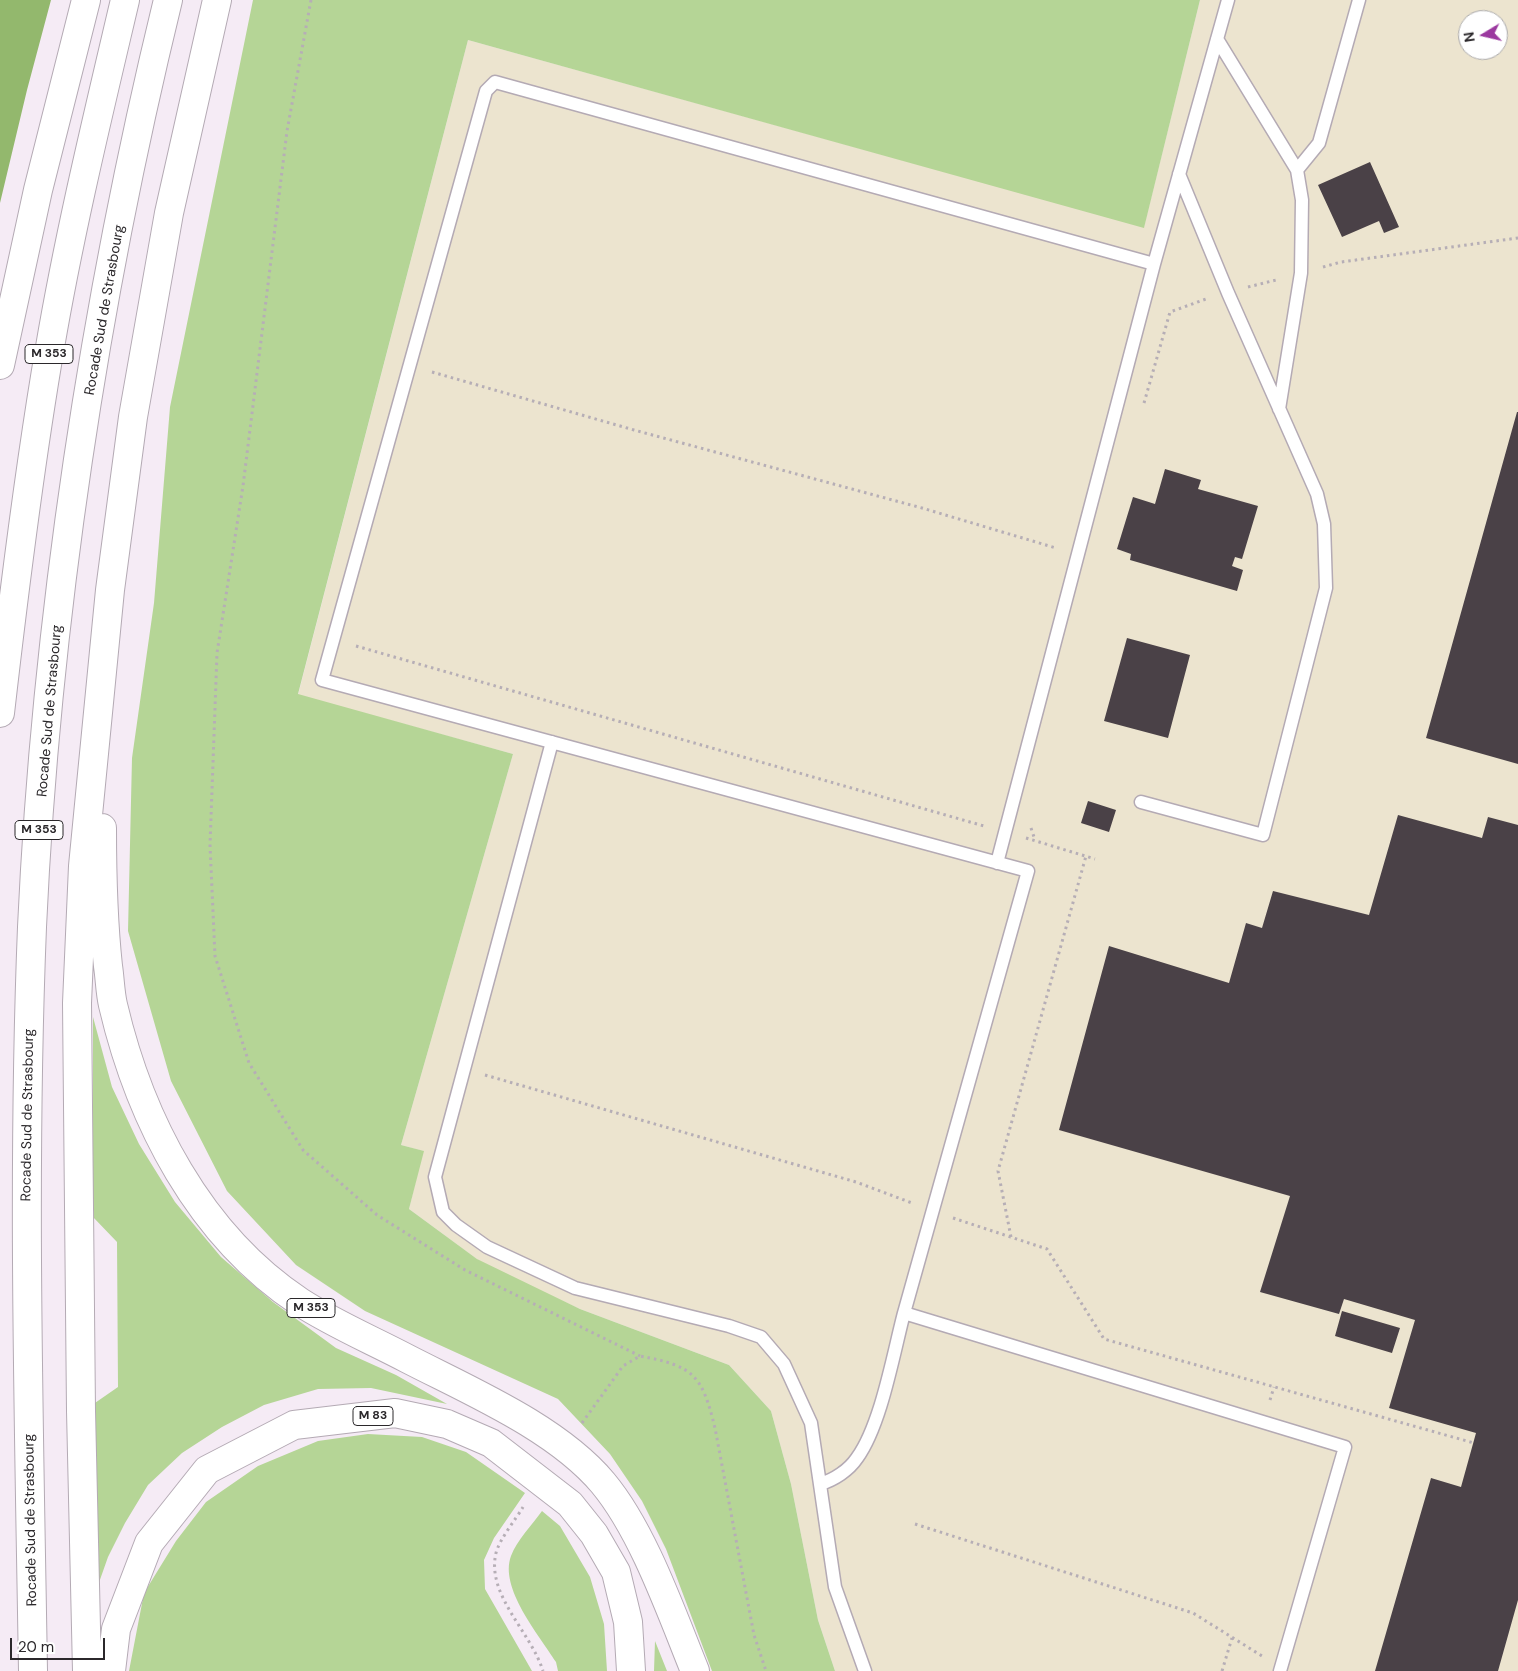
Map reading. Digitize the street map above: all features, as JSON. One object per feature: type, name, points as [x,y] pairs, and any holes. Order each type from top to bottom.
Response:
[{"type":"highway","points":[[0,365],[38,190],[86,0]]},
{"type":"highway","name":"M 353","points":[[0,713],[21,530],[50,345],[87,163],[125,0]]},
{"type":"highway","name":"Rocade Sud de Strasbourg","points":[[33,1671],[27,1297],[27,1113],[32,924],[46,740],[66,554],[93,370],[127,187],[168,0]]},
{"type":"highway","points":[[87,1671],[81,1411],[77,1003],[83,866],[110,590],[133,417],[169,213],[216,0]]},
{"type":"highway","name":"M 353","points":[[97,721],[104,931],[112,1003],[130,1065],[159,1139],[195,1199],[245,1258],[300,1302],[508,1411],[563,1445],[602,1482],[632,1528],[659,1584],[695,1671]]},
{"type":"highway","name":"M 83","points":[[111,1671],[116,1629],[149,1543],[207,1470],[294,1425],[396,1413],[447,1424],[491,1443],[570,1504],[594,1534],[616,1572],[628,1622],[631,1671]]},
{"type":"lane","points":[[997,863],[1154,264],[1228,0]]},
{"type":"lane","points":[[1297,170],[1319,143],[1359,0]]},
{"type":"lane","points":[[1217,40],[1297,170],[1302,200],[1301,273],[1279,409]]},
{"type":"lane","points":[[820,1484],[832,1480],[856,1459],[873,1430],[932,1211],[1028,872],[322,680],[486,91],[495,82],[1154,264]]},
{"type":"lane","points":[[1141,802],[1263,835],[1326,588],[1324,524],[1317,494],[1228,293],[1179,174]]},
{"type":"lane","points":[[552,742],[435,1177],[443,1212],[456,1225],[487,1246],[575,1288],[729,1326],[761,1337],[784,1364],[810,1423],[835,1586],[865,1671]]},
{"type":"lane","points":[[904,1313],[1345,1447],[1281,1670]]},
{"type":"path","points":[[311,0],[287,131],[243,486],[217,653],[210,845],[215,956],[249,1063],[303,1150],[377,1215],[466,1270],[640,1356],[674,1362],[698,1380],[709,1402],[754,1635],[766,1671]]},
{"type":"path","points":[[1142,407],[1170,312],[1228,293],[1341,262],[1518,238]]},
{"type":"path","points":[[410,366],[634,430],[922,508],[1078,555]]},
{"type":"path","points":[[334,640],[482,684],[710,746],[1095,859]]},
{"type":"path","points":[[1030,822],[1035,840]]},
{"type":"path","points":[[1012,1237],[998,1171],[1086,856]]},
{"type":"path","points":[[464,1065],[479,1074],[532,1090],[856,1182],[932,1211],[1046,1249],[1104,1339],[1474,1443]]},
{"type":"path","points":[[582,1423],[623,1366],[640,1356]]},
{"type":"path","points":[[523,1506],[496,1552],[495,1580],[538,1656],[543,1671]]},
{"type":"path","points":[[916,1524],[1193,1613],[1281,1670]]},
{"type":"path","points":[[1222,1671],[1232,1638]]},
{"type":"shaded area","points":[[1200,0],[1518,0],[1518,1671],[835,1671],[818,1620],[791,1484],[771,1411],[729,1365],[580,1309],[489,1268],[409,1209],[423,1151],[401,1145],[513,754],[298,695],[468,40],[1144,227]]},
{"type":"green space","points":[[0,0],[51,0],[0,203]]},
{"type":"green space","points":[[253,0],[1200,0],[1144,228],[468,40],[298,694],[513,754],[401,1145],[424,1151],[409,1209],[477,1259],[580,1309],[729,1365],[771,1411],[791,1484],[818,1620],[835,1671],[712,1671],[666,1549],[642,1501],[610,1454],[558,1399],[365,1311],[296,1265],[227,1191],[171,1081],[128,931],[132,758],[154,603],[170,407]]},
{"type":"green space","points":[[93,1017],[112,1087],[139,1144],[175,1202],[221,1257],[273,1302],[336,1348],[396,1375],[447,1404],[371,1388],[318,1389],[264,1405],[222,1427],[182,1453],[148,1485],[125,1523],[108,1557],[96,1591],[92,1405],[118,1387],[117,1242],[93,1217]]},
{"type":"green space","points":[[368,1434],[422,1437],[466,1452],[525,1493],[494,1538],[484,1560],[485,1589],[532,1671],[129,1671],[144,1593],[176,1541],[206,1502],[258,1466],[318,1441]]},
{"type":"green space","points":[[542,1511],[560,1526],[590,1577],[604,1624],[607,1671],[558,1671],[556,1662],[531,1625],[515,1596],[509,1569],[511,1556],[521,1538]]},
{"type":"green space","points":[[655,1641],[667,1671],[654,1671]]},
{"type":"building","points":[[1370,162],[1399,227],[1384,233],[1379,221],[1342,237],[1318,185]]},
{"type":"building","points":[[1518,412],[1518,764],[1426,738]]},
{"type":"building","points":[[1165,469],[1201,480],[1198,489],[1258,506],[1242,559],[1235,557],[1232,566],[1243,570],[1237,591],[1130,560],[1131,554],[1117,549],[1133,497],[1155,504]]},
{"type":"building","points":[[1127,638],[1190,655],[1168,738],[1104,721]]},
{"type":"building","points":[[1088,801],[1116,810],[1109,832],[1081,823]]},
{"type":"building","points":[[1398,815],[1482,838],[1488,817],[1518,825],[1518,1600],[1498,1671],[1375,1671],[1431,1478],[1461,1487],[1476,1433],[1389,1408],[1415,1320],[1344,1299],[1339,1314],[1260,1292],[1290,1196],[1059,1130],[1109,946],[1229,983],[1246,923],[1262,928],[1273,891],[1369,915]]},
{"type":"building","points":[[1342,1311],[1400,1328],[1392,1353],[1335,1336]]}]
